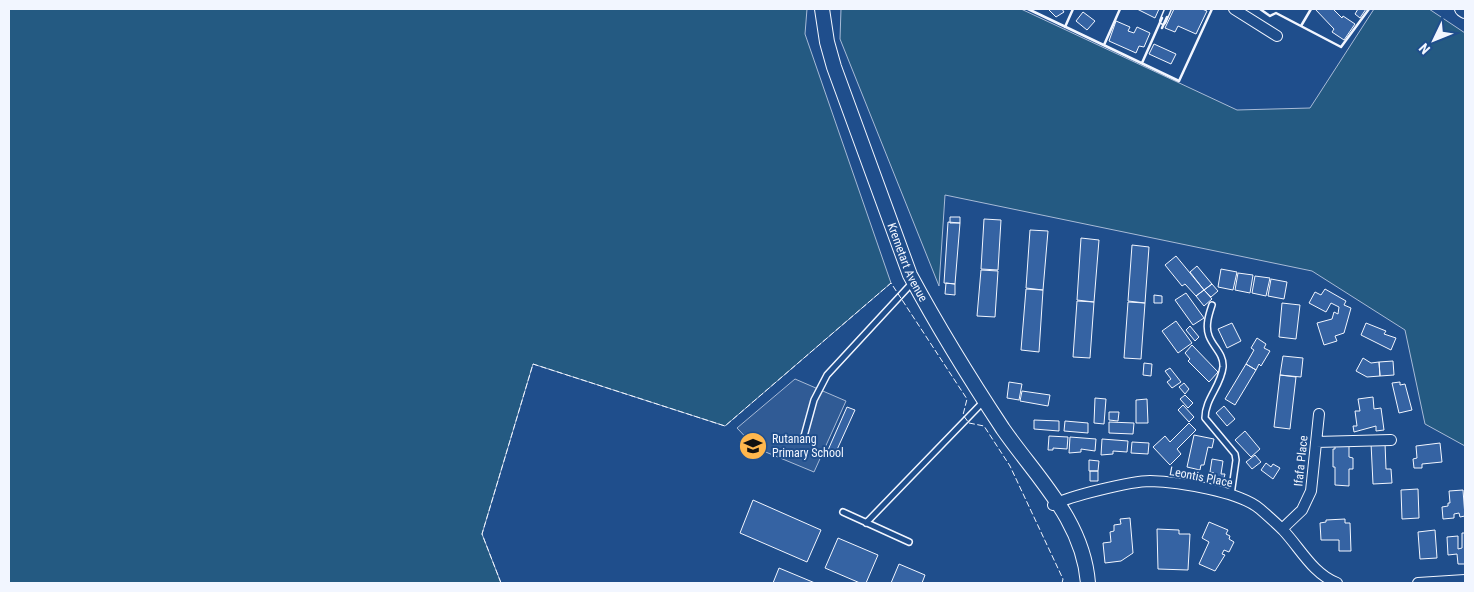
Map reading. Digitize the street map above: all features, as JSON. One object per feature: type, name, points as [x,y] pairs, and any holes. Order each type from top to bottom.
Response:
[{"type":"street","name":"Kremetart Avenue","points":[[822,9],[825,35],[834,67],[914,282],[985,399],[1047,489],[1079,540],[1086,562],[1088,583]]},
{"type":"street","points":[[1234,9],[1276,36]]},
{"type":"street","name":"Ifafa Place","points":[[1282,529],[1307,503],[1311,491],[1319,414]]},
{"type":"street","points":[[1316,442],[1392,440]]},
{"type":"street","name":"Leontis Place","points":[[1056,503],[1148,481],[1217,491],[1258,507],[1282,529],[1324,580],[1337,583]]},
{"type":"street","name":"Kremetart Avenue","points":[[1056,503],[1074,549],[1079,583]]},
{"type":"street","points":[[1418,583],[1465,580]]},
{"type":"lane","points":[[1163,21],[1168,9]]},
{"type":"lane","points":[[803,440],[814,400],[827,375],[914,282]]},
{"type":"lane","points":[[1212,305],[1208,318],[1208,332],[1221,357],[1223,366],[1208,400],[1205,418],[1235,454],[1236,460],[1231,495]]},
{"type":"lane","points":[[866,523],[985,399]]},
{"type":"lane","points":[[843,512],[909,542]]},
{"type":"shaded area","points":[[9,9],[807,9],[805,34],[891,283],[725,426],[533,364],[482,534],[501,583],[9,583]]},
{"type":"shaded area","points":[[841,9],[1021,9],[1237,110],[1310,108],[1374,9],[1429,9],[1465,33],[1465,446],[1425,424],[1405,330],[1312,271],[945,195],[939,286],[840,39]]},
{"type":"shaded area","points":[[795,379],[846,401],[814,472],[756,448],[737,428]]},
{"type":"building","points":[[1048,9],[1062,9],[1064,12],[1056,17]]},
{"type":"building","points":[[1137,9],[1159,9],[1155,18]]},
{"type":"building","points":[[1174,9],[1202,9],[1207,11],[1196,34],[1178,26],[1175,32],[1165,28]]},
{"type":"building","points":[[1315,9],[1333,9],[1342,18],[1343,16],[1355,24],[1344,40],[1332,32],[1334,29]]},
{"type":"building","points":[[1358,9],[1366,9],[1360,18],[1355,14]]},
{"type":"building","points":[[1083,12],[1095,21],[1087,30],[1076,21]]},
{"type":"building","points":[[1116,21],[1130,27],[1128,31],[1134,33],[1137,27],[1150,33],[1144,47],[1139,46],[1136,53],[1109,41]]},
{"type":"building","points":[[1154,44],[1176,54],[1171,64],[1149,54]]},
{"type":"building","points":[[950,217],[960,217],[960,223],[950,223]]},
{"type":"building","points":[[984,219],[1001,220],[998,270],[981,269]]},
{"type":"building","points":[[948,222],[960,223],[955,284],[944,283]]},
{"type":"building","points":[[1030,230],[1048,231],[1043,290],[1026,288]]},
{"type":"building","points":[[1081,238],[1099,240],[1094,302],[1077,300]]},
{"type":"building","points":[[1132,245],[1149,247],[1145,303],[1128,301]]},
{"type":"building","points":[[1176,256],[1204,290],[1196,296],[1185,284],[1182,286],[1165,265]]},
{"type":"building","points":[[1197,266],[1212,284],[1204,290],[1190,272]]},
{"type":"building","points":[[1221,269],[1237,272],[1233,290],[1218,287]]},
{"type":"building","points":[[981,270],[998,271],[995,317],[977,316]]},
{"type":"building","points":[[1238,273],[1253,275],[1250,293],[1235,290]]},
{"type":"building","points":[[1255,276],[1270,278],[1266,296],[1252,293]]},
{"type":"building","points":[[1271,279],[1287,282],[1284,299],[1268,296]]},
{"type":"building","points":[[946,283],[955,284],[955,295],[945,294]]},
{"type":"building","points":[[1212,284],[1218,291],[1211,297],[1204,290]]},
{"type":"building","points":[[1026,289],[1043,290],[1039,352],[1021,350]]},
{"type":"building","points":[[1325,289],[1346,301],[1344,305],[1351,308],[1344,333],[1335,336],[1337,341],[1324,345],[1317,323],[1332,319],[1334,312],[1338,314],[1339,307],[1331,303],[1326,312],[1309,303],[1315,292],[1321,295]]},
{"type":"building","points":[[1204,290],[1212,299],[1204,306],[1196,296]]},
{"type":"building","points":[[1186,293],[1204,318],[1193,325],[1175,300]]},
{"type":"building","points":[[1154,295],[1162,296],[1162,303],[1154,303]]},
{"type":"building","points":[[1077,301],[1094,302],[1090,358],[1073,357]]},
{"type":"building","points":[[1128,302],[1145,303],[1141,359],[1124,358]]},
{"type":"building","points":[[1282,303],[1300,305],[1296,339],[1279,337]]},
{"type":"building","points":[[1176,321],[1192,343],[1178,353],[1162,331]]},
{"type":"building","points":[[1232,323],[1241,341],[1227,348],[1218,329]]},
{"type":"building","points":[[1366,323],[1386,331],[1384,334],[1396,338],[1391,350],[1361,335]]},
{"type":"building","points":[[1190,326],[1199,337],[1195,341],[1186,330]]},
{"type":"building","points":[[1257,338],[1266,344],[1264,348],[1270,351],[1261,366],[1259,364],[1256,370],[1246,364],[1254,350],[1251,348]]},
{"type":"building","points":[[1192,345],[1218,372],[1209,382],[1188,361],[1190,359],[1185,353]]},
{"type":"building","points":[[1283,356],[1303,358],[1301,377],[1280,375]]},
{"type":"building","points":[[1363,358],[1371,363],[1379,362],[1380,376],[1367,377],[1356,371]]},
{"type":"building","points":[[1393,361],[1394,375],[1380,376],[1379,362]]},
{"type":"building","points":[[1144,363],[1152,364],[1151,376],[1143,375]]},
{"type":"building","points":[[1246,364],[1256,370],[1235,405],[1225,399]]},
{"type":"building","points":[[1170,368],[1181,382],[1172,388],[1167,382],[1171,379],[1165,371]]},
{"type":"building","points":[[1280,375],[1296,377],[1290,429],[1274,427]]},
{"type":"building","points":[[1009,382],[1022,384],[1019,400],[1007,398]]},
{"type":"building","points":[[1400,382],[1400,385],[1405,384],[1412,410],[1399,413],[1392,383]]},
{"type":"building","points":[[1184,383],[1189,389],[1185,394],[1179,387]]},
{"type":"building","points":[[1022,391],[1050,395],[1048,406],[1020,401]]},
{"type":"building","points":[[1185,395],[1193,403],[1188,408],[1180,399]]},
{"type":"building","points":[[1373,397],[1374,409],[1381,408],[1384,430],[1376,431],[1376,426],[1354,432],[1353,426],[1357,426],[1355,411],[1360,411],[1358,399]]},
{"type":"building","points":[[1095,398],[1106,399],[1104,424],[1094,423]]},
{"type":"building","points":[[1147,399],[1148,423],[1136,423],[1136,400]]},
{"type":"building","points":[[1183,405],[1194,417],[1189,422],[1178,410]]},
{"type":"building","points":[[1224,406],[1235,419],[1227,426],[1216,413]]},
{"type":"building","points":[[847,407],[855,410],[835,454],[828,450]]},
{"type":"building","points":[[1109,412],[1119,412],[1118,421],[1109,420]]},
{"type":"building","points":[[1034,420],[1059,421],[1059,431],[1034,429]]},
{"type":"building","points":[[1065,421],[1088,423],[1088,433],[1064,431]]},
{"type":"building","points":[[1109,422],[1134,423],[1133,434],[1109,433]]},
{"type":"building","points":[[1189,423],[1196,430],[1177,449],[1181,454],[1170,465],[1153,447],[1165,436],[1170,442]]},
{"type":"building","points":[[1245,431],[1260,449],[1251,457],[1235,440]]},
{"type":"building","points":[[1194,435],[1214,439],[1212,448],[1208,447],[1204,465],[1201,465],[1200,470],[1187,467]]},
{"type":"building","points":[[1049,436],[1068,437],[1067,449],[1053,448],[1053,450],[1048,450]]},
{"type":"building","points":[[1070,437],[1096,439],[1095,451],[1081,449],[1081,452],[1069,453]]},
{"type":"building","points":[[1102,439],[1128,441],[1127,452],[1113,451],[1113,454],[1101,455]]},
{"type":"building","points":[[1132,442],[1149,443],[1148,454],[1131,453]]},
{"type":"building","points":[[1371,443],[1385,443],[1386,469],[1391,469],[1392,483],[1373,484]]},
{"type":"building","points":[[1440,443],[1442,462],[1422,464],[1422,468],[1414,468],[1413,459],[1417,458],[1416,446]]},
{"type":"building","points":[[1335,445],[1349,445],[1349,457],[1353,458],[1353,469],[1349,469],[1349,486],[1335,485],[1333,449],[1335,449]]},
{"type":"building","points":[[1255,455],[1261,462],[1252,469],[1246,462]]},
{"type":"building","points":[[1212,459],[1223,461],[1221,474],[1225,474],[1223,482],[1213,480],[1214,473],[1210,472]]},
{"type":"building","points":[[1089,460],[1099,461],[1098,471],[1089,471]]},
{"type":"building","points":[[1266,463],[1271,467],[1273,464],[1280,468],[1273,479],[1261,470]]},
{"type":"building","points":[[1090,471],[1098,471],[1098,481],[1090,481]]},
{"type":"building","points":[[1418,489],[1419,518],[1402,519],[1401,490]]},
{"type":"building","points":[[1463,490],[1465,516],[1460,517],[1459,513],[1454,514],[1454,518],[1443,519],[1442,507],[1448,506],[1448,503],[1450,503],[1449,491]]},
{"type":"building","points":[[753,500],[821,530],[807,562],[740,533]]},
{"type":"building","points":[[1130,518],[1133,553],[1121,561],[1105,563],[1103,543],[1111,542],[1110,532],[1114,531],[1114,525],[1121,524],[1120,519]]},
{"type":"building","points":[[1345,519],[1345,523],[1350,523],[1351,551],[1339,551],[1339,540],[1321,540],[1320,523],[1326,522],[1326,520]]},
{"type":"building","points":[[1209,522],[1228,530],[1226,534],[1234,542],[1229,552],[1224,550],[1222,554],[1225,555],[1215,571],[1199,564],[1209,542],[1202,538]]},
{"type":"building","points":[[1157,529],[1179,530],[1179,534],[1190,534],[1188,570],[1158,569]]},
{"type":"building","points":[[1435,530],[1437,558],[1420,559],[1418,532]]},
{"type":"building","points":[[1462,533],[1465,533],[1465,564],[1458,564],[1457,554],[1448,555],[1447,537],[1458,536],[1458,549],[1462,548]]},
{"type":"building","points":[[838,538],[878,555],[866,583],[860,583],[825,568]]},
{"type":"building","points":[[899,564],[925,575],[922,583],[891,583]]},
{"type":"building","points":[[779,568],[815,583],[773,583]]},
{"type":"fence","points":[[501,583],[482,534],[533,364],[725,426],[891,283],[967,399],[963,415],[969,423],[984,426],[1010,466],[1063,579],[1062,583]]},
{"type":"wall","points":[[1028,9],[1179,81],[1212,9]]},
{"type":"wall","points":[[1065,27],[1073,9]]},
{"type":"wall","points":[[1104,45],[1120,9]]},
{"type":"wall","points":[[1260,9],[1270,16],[1276,13],[1341,47],[1369,9]]},
{"type":"wall","points":[[1301,26],[1311,9]]},
{"type":"wall","points":[[1162,28],[1167,17]]},
{"type":"wall","points":[[1142,63],[1162,18]]},
{"type":"place","name":"Rutanang Primary School","points":[[753,446]]}]
